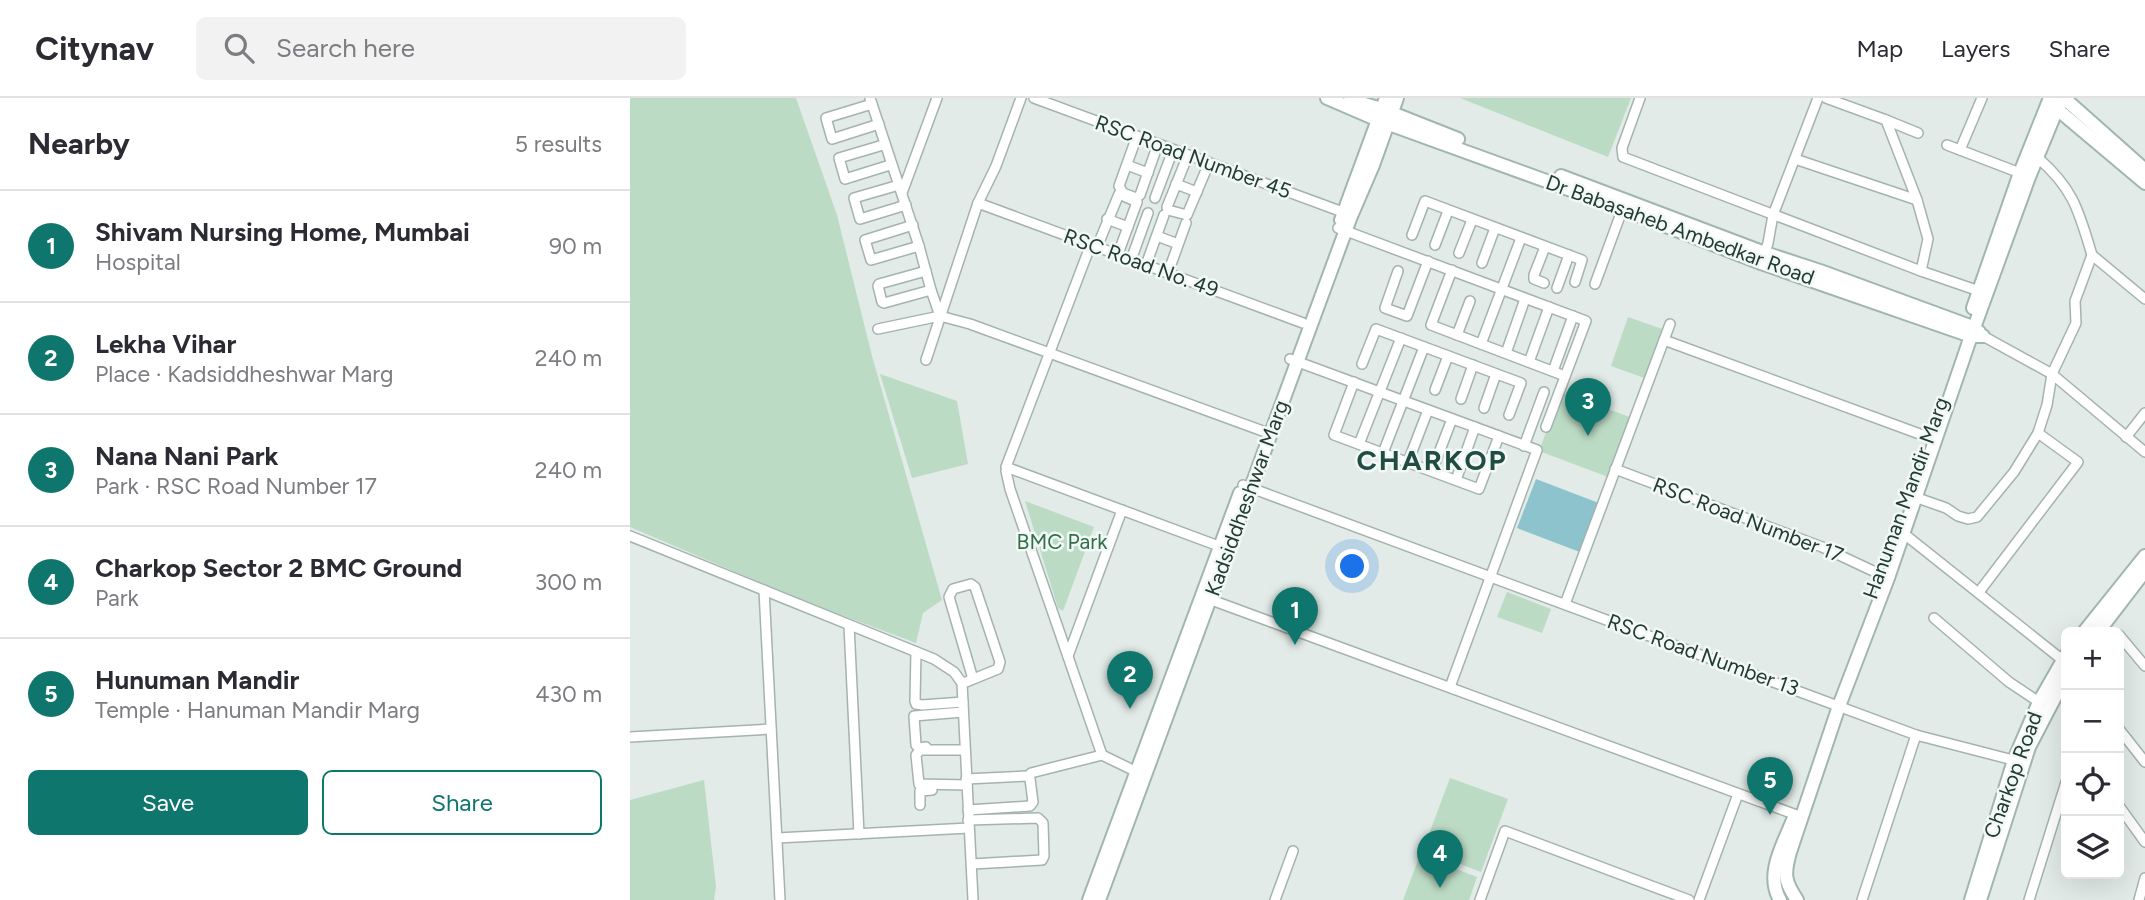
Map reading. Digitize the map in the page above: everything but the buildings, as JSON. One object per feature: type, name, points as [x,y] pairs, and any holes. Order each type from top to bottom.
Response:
[{"type":"street","points":[[901,189],[937,98]]},
{"type":"street","points":[[926,360],[978,203],[996,166],[1021,98]]},
{"type":"street","name":"RSC Road Number 45","points":[[1034,98],[1347,214]]},
{"type":"street","points":[[1327,98],[1385,113]]},
{"type":"street","points":[[1343,98],[1385,113]]},
{"type":"street","name":"Kadsiddheshwar Marg","points":[[1099,900],[1224,548],[1347,214],[1385,113],[1397,98]]},
{"type":"street","points":[[1640,98],[1622,148],[1623,157],[1979,291]]},
{"type":"street","points":[[1763,258],[1773,215],[1818,98]]},
{"type":"street","points":[[1826,98],[1918,133]]},
{"type":"street","points":[[1959,150],[1982,98]]},
{"type":"street","points":[[1972,332],[1979,291],[2020,173],[2056,100]]},
{"type":"street","points":[[2056,100],[2145,170]]},
{"type":"street","points":[[2056,100],[2145,183]]},
{"type":"street","points":[[879,124],[832,139],[826,118],[871,101],[879,124],[901,189],[906,205],[913,225],[940,316]]},
{"type":"street","name":"Dr Babasaheb Ambedkar Road","points":[[1385,113],[1466,147],[1763,258],[1972,332],[2052,374],[2145,452]]},
{"type":"street","points":[[1886,120],[1917,200],[1928,239],[1921,271]]},
{"type":"street","points":[[1972,332],[2038,158],[2041,134]]},
{"type":"street","points":[[1137,136],[1120,190],[1136,198],[1140,195],[1158,144]]},
{"type":"street","points":[[883,145],[839,158],[845,179],[890,166]]},
{"type":"street","points":[[1947,145],[2020,173]]},
{"type":"street","points":[[1154,198],[1173,150]]},
{"type":"street","points":[[1188,155],[1168,210],[1187,215],[1209,163]]},
{"type":"street","points":[[2038,158],[2057,174],[2077,206],[2092,256],[2145,299]]},
{"type":"street","points":[[1795,159],[1917,200]]},
{"type":"street","points":[[1127,164],[1148,173]]},
{"type":"street","points":[[1176,184],[1197,192]]},
{"type":"street","points":[[901,189],[854,198],[860,219],[906,205]]},
{"type":"street","points":[[1118,254],[1137,202],[1119,194],[1094,246],[1006,467],[1224,548]]},
{"type":"street","points":[[1412,235],[1425,201],[1583,261],[1575,282]]},
{"type":"street","name":"RSC Road No. 49","points":[[978,203],[1303,323]]},
{"type":"street","points":[[1595,284],[1625,205]]},
{"type":"street","points":[[1435,245],[1448,211]]},
{"type":"street","points":[[1131,260],[1149,213]]},
{"type":"street","points":[[1146,265],[1164,215]]},
{"type":"street","points":[[1107,219],[1128,226]]},
{"type":"street","points":[[1459,253],[1472,220]]},
{"type":"street","points":[[1169,270],[1186,223]]},
{"type":"street","points":[[913,225],[865,240],[872,260],[919,246]]},
{"type":"street","points":[[1482,262],[1495,228]]},
{"type":"street","points":[[1342,229],[1586,321],[1546,427]]},
{"type":"street","name":"Kadsiddheshwar Marg","points":[[1294,360],[1303,323],[1342,229]]},
{"type":"street","points":[[1157,236],[1178,244]]},
{"type":"street","points":[[1481,344],[1521,238]]},
{"type":"street","points":[[1544,283],[1534,279],[1534,275],[1545,247]]},
{"type":"street","points":[[1557,288],[1569,255]]},
{"type":"street","points":[[1912,497],[1946,508],[1968,519],[1976,517],[2014,472],[2038,433],[2047,405],[2052,374],[2076,323],[2075,300],[2092,256]]},
{"type":"street","points":[[1398,271],[1385,308],[1407,316],[1427,261]]},
{"type":"street","points":[[1452,270],[1431,325],[1565,376]]},
{"type":"street","points":[[926,271],[879,284],[882,302],[931,290]]},
{"type":"street","points":[[904,277],[909,296]]},
{"type":"street","points":[[1506,353],[1525,299]]},
{"type":"street","points":[[1457,335],[1470,301]]},
{"type":"street","points":[[1529,362],[1549,307]]},
{"type":"street","points":[[878,329],[940,316],[970,324],[1267,433]]},
{"type":"street","points":[[1553,371],[1573,316]]},
{"type":"street","points":[[1565,604],[1670,324]]},
{"type":"street","points":[[1363,364],[1376,329],[1521,383],[1509,415]]},
{"type":"street","name":"Hanuman Mandir Marg","points":[[1780,900],[1776,892],[1775,870],[1778,855],[1798,816],[1835,704],[1972,332]]},
{"type":"street","points":[[1359,444],[1401,338]]},
{"type":"street","points":[[1664,340],[1932,438]]},
{"type":"street","points":[[1383,453],[1424,347]]},
{"type":"street","points":[[1435,390],[1448,356]]},
{"type":"street","points":[[1294,360],[1537,450],[1450,687]]},
{"type":"street","points":[[1461,398],[1473,365]]},
{"type":"street","points":[[1484,408],[1496,374]]},
{"type":"street","points":[[1354,382],[1334,435],[1408,463],[1479,489],[1499,436]]},
{"type":"street","points":[[1524,446],[1544,391]]},
{"type":"street","points":[[1408,463],[1428,410]]},
{"type":"street","points":[[2126,437],[2145,413]]},
{"type":"street","points":[[1432,471],[1451,419]]},
{"type":"street","points":[[1456,480],[1475,428]]},
{"type":"street","points":[[1979,592],[2078,461],[2038,433]]},
{"type":"street","name":"RSC Road Number 17","points":[[1615,469],[1822,547],[1884,575]]},
{"type":"street","points":[[1006,471],[1102,755]]},
{"type":"street","name":"RSC Road Number 13","points":[[1247,486],[1916,735],[2019,761]]},
{"type":"street","points":[[1068,656],[1122,510]]},
{"type":"street","points":[[1900,531],[2061,657]]},
{"type":"street","points":[[630,536],[934,659],[954,672],[962,684],[973,900]]},
{"type":"street","points":[[2088,627],[2145,556]]},
{"type":"street","points":[[2102,627],[2145,571]]},
{"type":"street","points":[[962,684],[974,679],[998,669],[1000,662],[975,587],[971,584],[953,589],[949,597],[974,679]]},
{"type":"street","points":[[764,590],[780,900]]},
{"type":"street","points":[[1206,598],[1798,816],[1785,870],[1787,883],[1797,900]]},
{"type":"street","name":"Kadsiddheshwar Marg","points":[[1089,900],[1206,598]]},
{"type":"street","points":[[1934,618],[2009,682],[2039,702]]},
{"type":"street","points":[[2106,621],[2111,627]]},
{"type":"street","points":[[849,625],[859,834]]},
{"type":"street","points":[[2124,642],[2145,666]]},
{"type":"street","points":[[916,652],[916,704],[963,707]]},
{"type":"street","name":"Charkop Road","points":[[1971,900],[2039,702],[2061,666]]},
{"type":"street","name":"Charkop Road","points":[[1980,900],[2019,761],[2061,685]]},
{"type":"street","points":[[963,707],[917,714],[914,717],[917,747],[965,748]]},
{"type":"street","points":[[630,737],[771,729]]},
{"type":"street","points":[[1862,900],[1916,735]]},
{"type":"street","points":[[2124,735],[2145,762]]},
{"type":"street","points":[[965,748],[920,750],[916,755],[919,784],[967,784]]},
{"type":"street","points":[[1031,774],[1102,755],[1137,772]]},
{"type":"street","points":[[920,805],[919,792],[922,790],[1027,776],[1030,779],[1033,802],[1030,806],[968,810]]},
{"type":"street","points":[[1699,900],[1738,794]]},
{"type":"street","points":[[2029,900],[2061,798]]},
{"type":"street","points":[[2124,813],[2145,842]]},
{"type":"street","points":[[777,838],[859,834],[1038,818],[1043,823],[1042,860],[972,864]]},
{"type":"street","points":[[1480,900],[1505,831],[1689,900]]},
{"type":"street","points":[[1275,900],[1293,851]]},
{"type":"street","points":[[2139,900],[2145,878]]},
{"type":"green space","points":[[630,98],[796,98],[837,215],[872,356],[942,600],[923,613],[916,643],[796,598],[630,527]]},
{"type":"green space","points":[[1460,98],[1631,98],[1608,157]]},
{"type":"green space","points":[[1628,317],[1665,330],[1647,379],[1611,366]]},
{"type":"green space","points":[[880,374],[957,401],[968,464],[912,478]]},
{"type":"green space","points":[[1561,392],[1638,420],[1616,480],[1539,451]]},
{"type":"green space","name":"BMC Park","points":[[1025,501],[1094,527],[1063,611],[1058,608]]},
{"type":"green space","points":[[1507,592],[1551,609],[1542,633],[1497,617]]},
{"type":"green space","points":[[1450,778],[1508,799],[1481,872],[1423,850]]},
{"type":"green space","points":[[704,780],[716,887],[714,900],[630,900],[630,800]]},
{"type":"green space","points":[[1420,855],[1477,877],[1469,900],[1403,900]]},
{"type":"water","points":[[1536,479],[1604,505],[1585,554],[1517,528]]},
{"type":"place","name":"Nana Nani Park","points":[[1588,436]]},
{"type":"place","name":"Shivam Nursing Home, Mumbai","points":[[1295,645]]},
{"type":"place","name":"Lekha Vihar","points":[[1130,709]]},
{"type":"place","name":"Hunuman Mandir","points":[[1770,815]]},
{"type":"place","name":"Charkop Sector 2 BMC Ground","points":[[1440,888]]},
{"type":"district","name":"CHARKOP","points":[[1432,460]]}]
